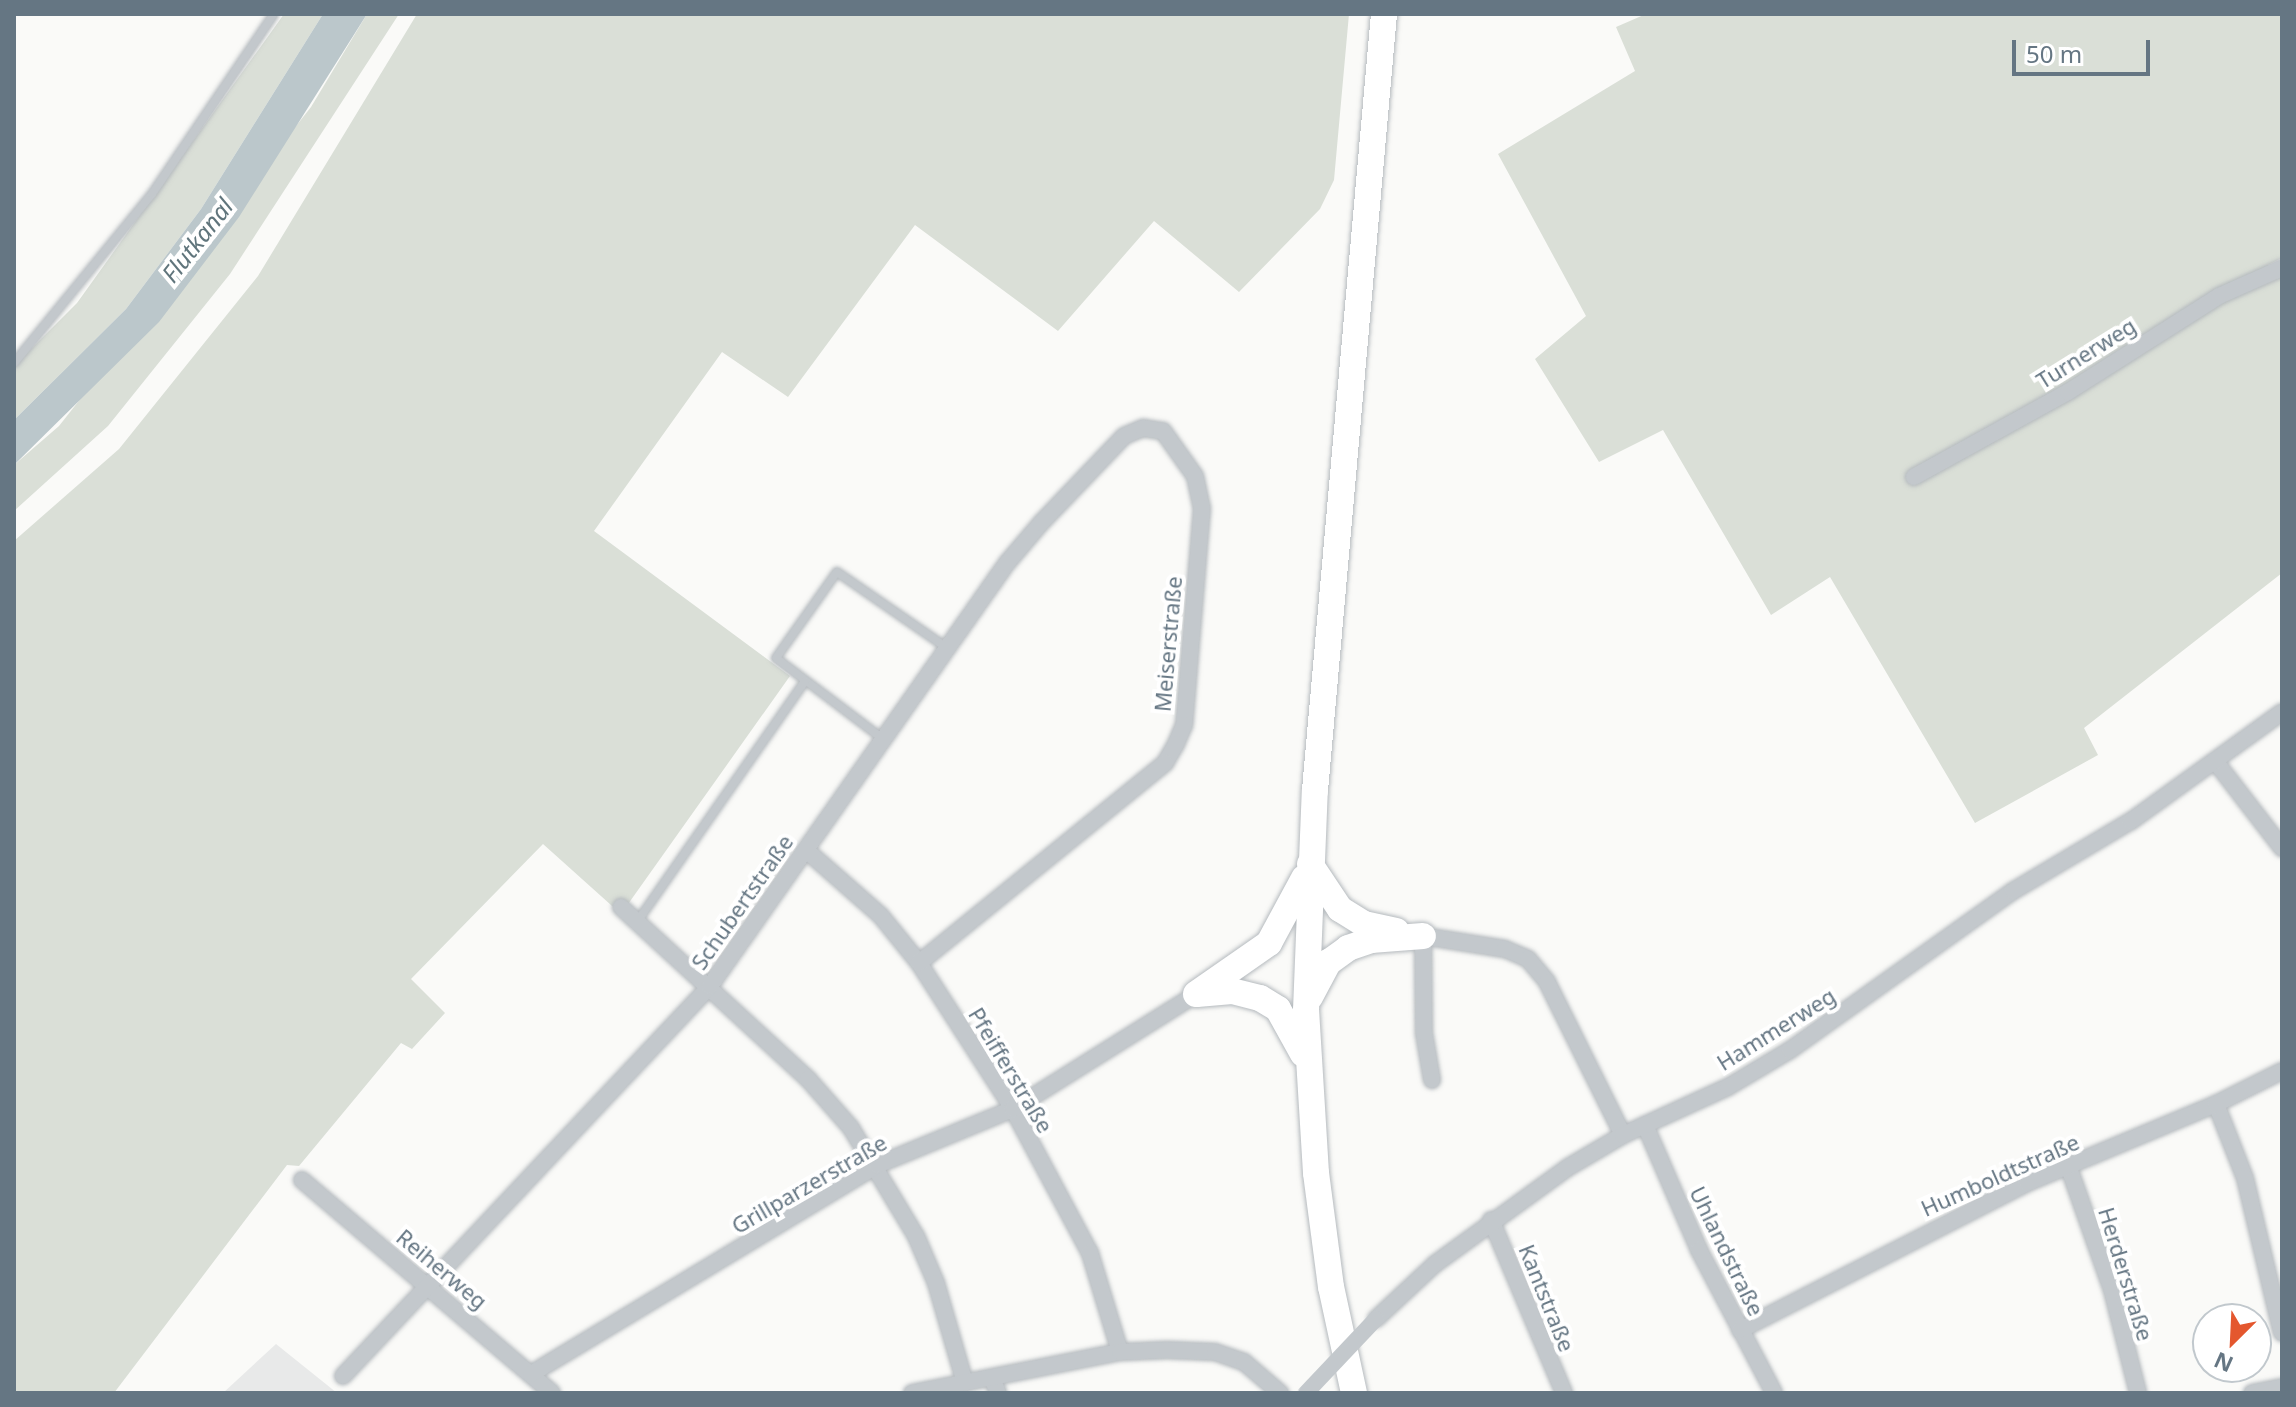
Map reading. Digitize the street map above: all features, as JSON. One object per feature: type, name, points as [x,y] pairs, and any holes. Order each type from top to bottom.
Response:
[{"type":"main road","points":[[1354,1393],[1331,1287],[1308,1069],[1306,1010],[1310,864],[1384,14]]},
{"type":"main road","points":[[1310,864],[1340,909],[1364,924],[1423,936]]},
{"type":"main road","points":[[1196,994],[1269,943],[1310,864]]},
{"type":"main road","points":[[1306,1010],[1314,984],[1348,948],[1371,940],[1423,936]]},
{"type":"main road","points":[[1196,994],[1232,991],[1278,1009],[1298,1039],[1308,1069]]},
{"type":"street","name":"Turnerweg","points":[[1914,477],[2068,392],[2219,296],[2282,268]]},
{"type":"street","name":"Schubertstraße","points":[[343,1376],[710,986],[947,648],[1041,523],[1124,436],[1143,428]]},
{"type":"street","name":"Meiserstraße","points":[[919,963],[1165,763],[1184,725],[1202,508],[1195,476],[1173,439],[1163,431],[1143,428]]},
{"type":"street","name":"Hammerweg","points":[[1306,1393],[1376,1319],[1491,1220],[1623,1135],[1728,1087],[1790,1050],[2013,891],[2131,821],[2282,712]]},
{"type":"street","points":[[2215,761],[2282,848]]},
{"type":"street","name":"Pfeifferstraße","points":[[806,850],[881,916],[919,963],[1013,1109],[1090,1253],[1120,1352]]},
{"type":"street","points":[[621,907],[808,1079],[877,1165],[936,1283],[965,1383]]},
{"type":"street","points":[[1432,1080],[1424,1021],[1423,936],[1505,949],[1528,959],[1547,982],[1623,1135]]},
{"type":"street","name":"Grillparzerstraße","points":[[531,1374],[877,1165],[1013,1109],[1196,994]]},
{"type":"street","name":"Humboldtstraße","points":[[1740,1330],[1914,1237],[2216,1104],[2282,1071]]},
{"type":"street","points":[[2216,1104],[2245,1178],[2282,1333]]},
{"type":"street","name":"Uhlandstraße","points":[[1645,1125],[1740,1330],[1774,1393]]},
{"type":"street","name":"Herderstraße","points":[[2069,1168],[2112,1290],[2138,1393]]},
{"type":"street","name":"Reiherweg","points":[[302,1180],[552,1393]]},
{"type":"street","name":"Kantstraße","points":[[1491,1220],[1564,1393]]},
{"type":"street","points":[[912,1393],[965,1383],[995,1385],[1120,1352],[1215,1352],[1244,1362],[1280,1393]]},
{"type":"street","points":[[2252,1393],[2282,1387]]},
{"type":"lane","points":[[14,363],[152,194],[274,14]]},
{"type":"lane","points":[[883,739],[776,658],[837,572],[947,648]]},
{"type":"lane","points":[[637,922],[805,681]]},
{"type":"shaded area","points":[[284,14],[323,14],[201,209],[126,309],[14,420],[14,366],[77,303]]},
{"type":"shaded area","points":[[367,14],[399,14],[230,274],[108,426],[14,511],[14,465],[59,426],[311,107]]},
{"type":"shaded area","points":[[417,14],[1349,14],[1334,180],[1320,209],[1239,292],[1154,221],[1058,331],[915,225],[788,397],[722,352],[594,531],[790,676],[621,914],[543,844],[411,979],[445,1013],[412,1049],[401,1043],[299,1166],[287,1165],[114,1393],[14,1393],[14,541],[119,449],[258,276]]},
{"type":"shaded area","points":[[1646,14],[2282,14],[2282,258],[2268,265],[2276,279],[2282,277],[2282,573],[2084,728],[2098,755],[1975,823],[1830,577],[1771,615],[1663,430],[1599,462],[1535,359],[1586,316],[1498,154],[1635,71],[1616,27]]},
{"type":"shaded area","points":[[276,1344],[337,1393],[223,1393]]},
{"type":"water","name":"Flutkanal","points":[[323,14],[367,14],[239,217],[159,322],[14,465],[14,420],[126,309],[201,209]]}]
